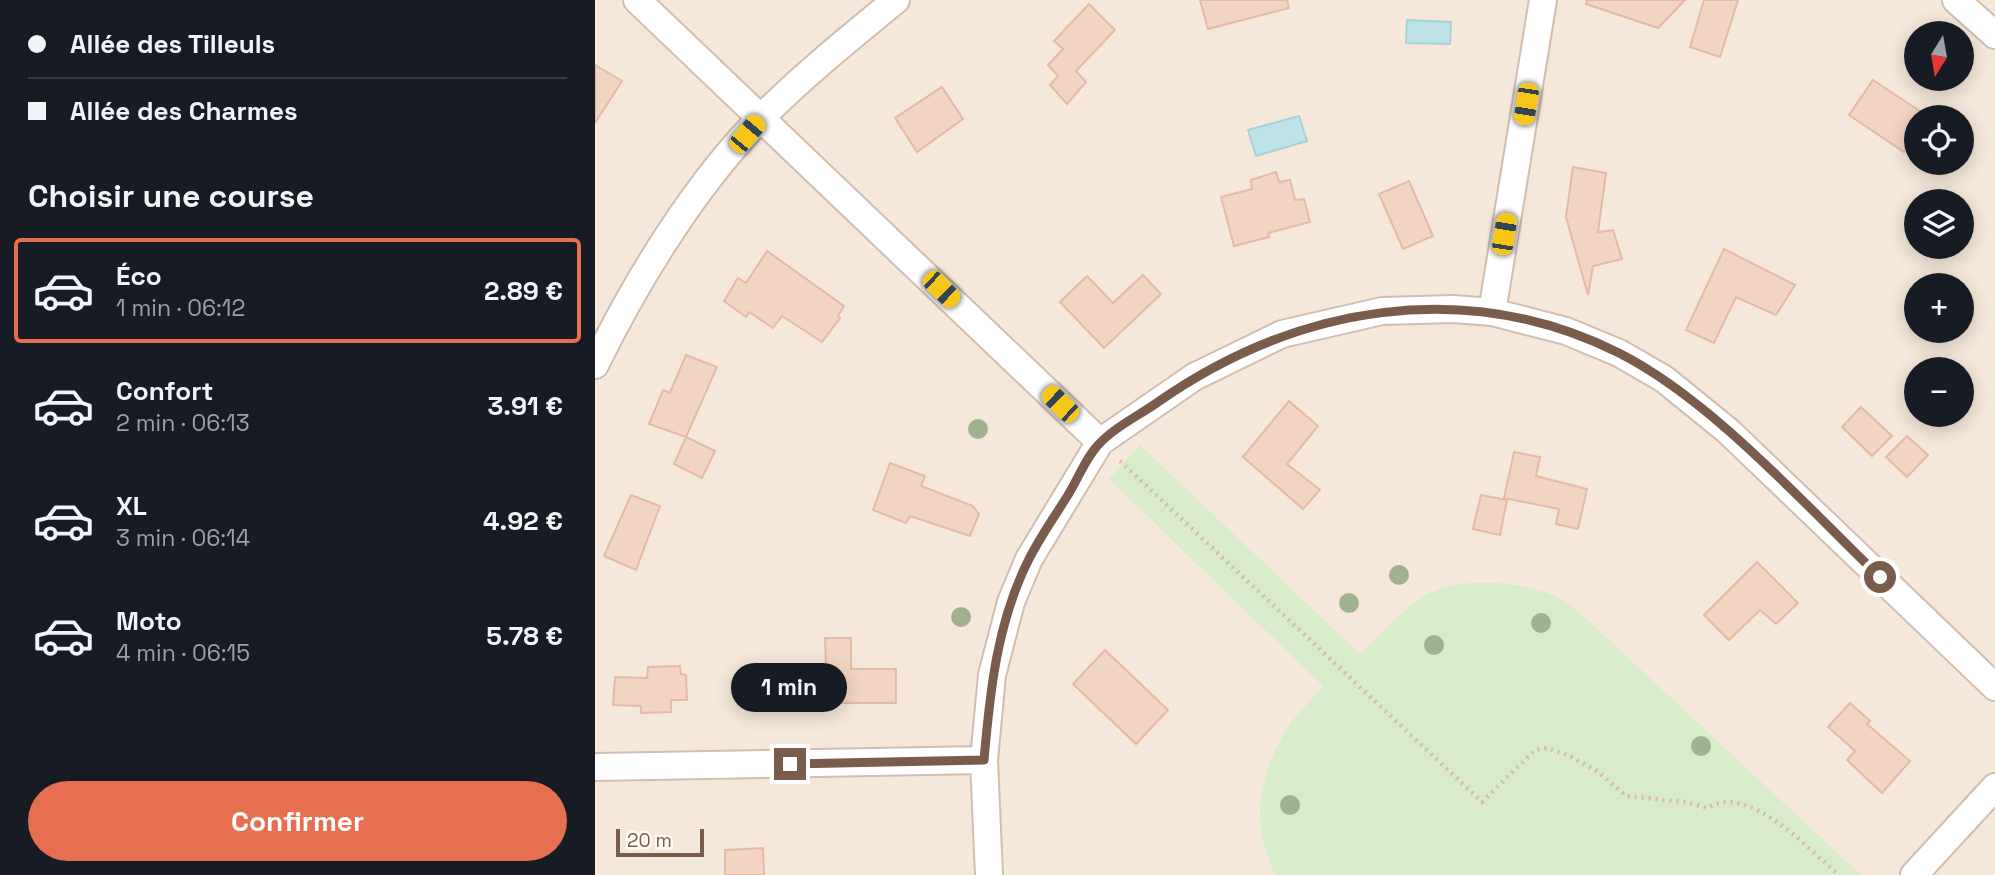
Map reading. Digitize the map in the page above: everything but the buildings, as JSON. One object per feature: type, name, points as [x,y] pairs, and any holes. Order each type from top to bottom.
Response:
[{"type":"street","points":[[637,0],[1100,442]]},
{"type":"street","points":[[595,365],[617,321],[701,188],[762,117],[827,57],[896,0]]},
{"type":"street","points":[[1492,312],[1543,0]]},
{"type":"street","points":[[1956,0],[1995,35]]},
{"type":"street","points":[[989,875],[984,760],[992,675],[1011,602],[1029,559],[1100,442],[1194,377],[1283,334],[1382,311],[1453,309],[1492,312],[1566,331],[1619,353],[1664,379],[1728,431],[1995,687]]},
{"type":"street","points":[[595,767],[984,760]]},
{"type":"street","points":[[1913,875],[1995,788]]},
{"type":"path","points":[[1100,442],[1482,803],[1535,750],[1547,748],[1569,755],[1597,771],[1626,796],[1685,802],[1707,808],[1718,801],[1745,803],[1766,814],[1839,875]]},
{"type":"shaded area","points":[[595,0],[1995,0],[1995,875],[595,875]]},
{"type":"green space","points":[[1140,445],[1360,654],[1415,602],[1446,587],[1504,584],[1523,586],[1562,599],[1861,875],[1275,875],[1262,837],[1260,818],[1264,782],[1288,727],[1323,686],[1109,479]]},
{"type":"water","points":[[1407,20],[1451,22],[1450,44],[1406,43]]},
{"type":"water","points":[[1299,116],[1307,141],[1256,156],[1248,130]]},
{"type":"route","points":[[790,764],[984,760],[992,675],[1011,602],[1029,559],[1100,442],[1194,377],[1283,334],[1382,311],[1453,309],[1492,312],[1566,331],[1619,353],[1664,379],[1728,431],[1880,577]]}]
